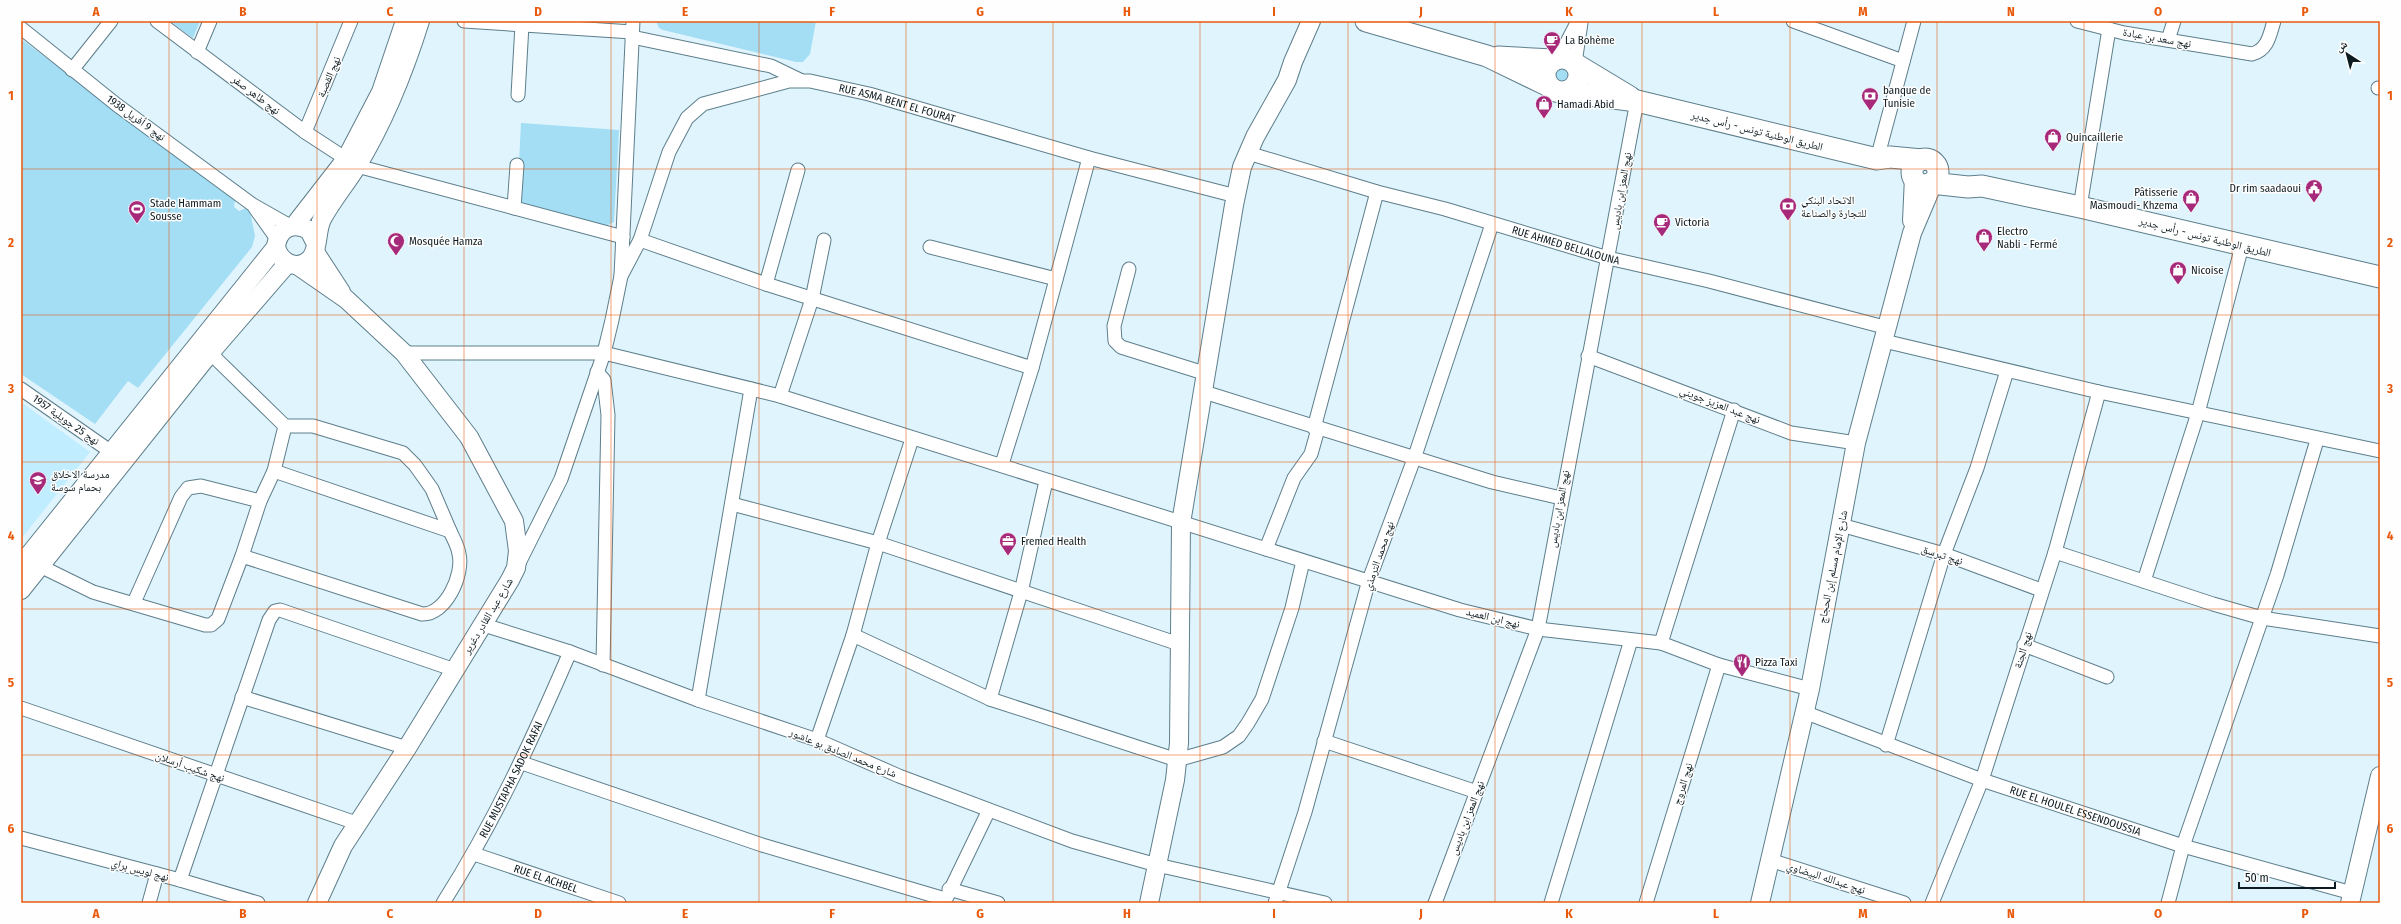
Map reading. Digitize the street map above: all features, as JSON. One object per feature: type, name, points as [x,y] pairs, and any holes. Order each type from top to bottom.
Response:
[{"type":"main road","name":"الطريق الوطنية تونس - رأس جدير","points":[[1366,21],[1487,56],[1557,89],[1637,101],[1878,159],[1888,168],[1928,174],[1972,177],[1982,186],[2080,206],[2242,246],[2380,277]]},
{"type":"main road","name":"الطريق الوطنية تونس - رأس جدير","points":[[1487,56],[1554,60]]},
{"type":"main road","points":[[1565,58],[1576,64],[1580,76],[1578,81],[1557,89],[1545,75],[1548,64],[1554,60],[1565,58]]},
{"type":"main road","name":"الطريق الوطنية تونس - رأس جدير","points":[[1576,64],[1637,101]]},
{"type":"street","points":[[72,70],[110,21]]},
{"type":"street","name":"نهج طاهر صفر","points":[[157,21],[305,132],[351,163],[623,237]]},
{"type":"street","points":[[197,52],[210,21]]},
{"type":"street","name":"نهج القصبة","points":[[305,132],[351,21]]},
{"type":"street","points":[[21,590],[204,347],[276,243],[280,234],[292,226],[351,163],[381,92],[405,21]]},
{"type":"street","points":[[21,565],[110,451],[204,347],[292,265],[305,263],[315,248],[323,217],[351,163],[397,89],[420,21]]},
{"type":"street","points":[[464,21],[633,30],[771,66],[802,81]]},
{"type":"street","points":[[1149,903],[1175,780],[1177,760],[1181,523],[1236,196],[1242,167],[1287,80],[1293,62],[1311,21]]},
{"type":"street","points":[[1287,80],[1301,65],[1323,21]]},
{"type":"street","points":[[1554,60],[1566,44],[1578,21]]},
{"type":"street","points":[[1576,64],[1581,21]]},
{"type":"street","points":[[1793,21],[1903,61]]},
{"type":"street","points":[[1878,159],[1914,21]]},
{"type":"street","name":"نهج سعد بن عبادة","points":[[2077,21],[2113,25],[2124,33],[2252,54],[2262,49],[2270,36],[2274,21]]},
{"type":"street","points":[[2168,40],[2174,21]]},
{"type":"street","points":[[518,95],[522,25]]},
{"type":"street","points":[[2080,206],[2113,25]]},
{"type":"street","name":"نهج 9 أفريل 1938","points":[[21,28],[72,70],[253,205]]},
{"type":"street","points":[[516,568],[561,479],[604,353],[621,276],[633,30]]},
{"type":"street","name":"RUE ASMA BENT EL FOURAT","points":[[621,276],[640,240],[669,152],[687,118],[703,104],[788,81],[802,81],[868,94],[1089,158],[1236,196]]},
{"type":"street","name":"نهج المعز ابن باديس","points":[[1434,903],[1538,628],[1561,498],[1637,101]]},
{"type":"street","name":"RUE AHMED BELLALOUNA","points":[[1248,154],[1377,192],[1445,209],[1608,258],[1709,281],[2007,371],[2317,440],[2380,451]]},
{"type":"street","points":[[1002,464],[1032,368],[1089,158]]},
{"type":"street","points":[[514,208],[517,165]]},
{"type":"street","points":[[766,284],[798,170]]},
{"type":"street","name":"شارع اﻹمام مسلم إبن الحجاج","points":[[1760,903],[1810,689],[1856,443],[1928,174]]},
{"type":"street","points":[[1266,549],[1294,478],[1311,454],[1316,429],[1377,192]]},
{"type":"street","points":[[253,205],[292,226],[309,230],[315,248]]},
{"type":"street","points":[[253,205],[276,243],[282,260],[292,265]]},
{"type":"street","name":"نهج محمد الترمذي","points":[[1277,898],[1304,812],[1370,580],[1414,459],[1492,224]]},
{"type":"street","points":[[640,240],[766,284],[1032,368]]},
{"type":"street","points":[[780,396],[812,298],[824,240]]},
{"type":"street","points":[[2144,581],[2198,413],[2242,246]]},
{"type":"street","points":[[930,247],[1056,279]]},
{"type":"street","name":"شارع عبد القادر دغرير","points":[[315,248],[346,299]]},
{"type":"street","name":"شارع عبد القادر دغرير","points":[[292,265],[346,299],[404,353],[469,437],[514,521],[518,551],[516,568],[484,625],[359,824],[343,846],[317,903]]},
{"type":"street","points":[[1129,269],[1114,326],[1115,341],[1121,347],[1207,374]]},
{"type":"street","points":[[204,347],[285,426],[313,426],[403,453],[415,465],[432,489],[459,554],[457,576],[442,607],[426,614],[242,556]]},
{"type":"street","name":"نهج ابن العميد","points":[[404,353],[604,353],[780,396],[912,439],[1002,464],[1046,480],[1303,561],[1370,580],[1460,610],[1538,628],[1661,643],[1719,666],[1810,689]]},
{"type":"street","name":"نهج عبد العزيز جويني","points":[[1588,356],[1734,410],[1791,433],[1856,443]]},
{"type":"street","points":[[1886,745],[1944,554],[1976,468],[2007,371]]},
{"type":"street","points":[[597,372],[604,380],[608,415],[603,665]]},
{"type":"street","name":"نهج 25 جويلية 1957","points":[[21,389],[110,451]]},
{"type":"street","points":[[698,700],[751,389]]},
{"type":"street","points":[[1204,392],[1316,429],[1414,459],[1492,482],[1561,498]]},
{"type":"street","name":"نهج الجنة","points":[[1932,903],[1982,780],[2041,590],[2055,552],[2099,392]]},
{"type":"street","points":[[1661,643],[1734,410]]},
{"type":"street","points":[[40,566],[93,592],[211,625],[218,619],[242,556],[260,502],[274,471],[285,426]]},
{"type":"street","points":[[817,740],[853,635],[878,543],[912,439]]},
{"type":"street","points":[[2168,903],[2183,846],[2262,618],[2317,440]]},
{"type":"street","points":[[274,471],[450,531]]},
{"type":"street","points":[[990,699],[1021,592],[1046,480]]},
{"type":"street","points":[[136,598],[181,497],[188,488],[201,486],[260,502]]},
{"type":"street","points":[[732,504],[878,543],[1179,644]]},
{"type":"street","name":"نهج تبرسق","points":[[1841,525],[1944,554],[2041,590]]},
{"type":"street","points":[[2055,552],[2213,604],[2262,618],[2380,636]]},
{"type":"street","points":[[853,635],[990,699],[1177,760],[1223,747],[1239,736],[1248,723],[1262,699],[1292,608],[1303,561]]},
{"type":"street","points":[[180,880],[269,620],[275,611],[280,610],[455,670]]},
{"type":"street","name":"شارع محمد الصادق بو عاشور","points":[[484,625],[570,652],[698,700],[817,740],[899,776],[988,812],[1072,841],[1277,898]]},
{"type":"street","points":[[1551,903],[1630,640]]},
{"type":"street","points":[[2024,645],[2107,677]]},
{"type":"street","name":"RUE MUSTAPHA SADOK RAFAI","points":[[443,903],[474,854],[522,764],[570,652]]},
{"type":"street","name":"نهج المروج","points":[[1646,903],[1719,666]]},
{"type":"street","points":[[242,697],[407,748]]},
{"type":"street","name":"نهج شكيب أرسلان","points":[[21,708],[215,776],[359,824]]},
{"type":"street","name":"RUE EL HOULEL ESSENDOUSSIA","points":[[1804,712],[1886,745],[1982,780],[2183,846],[2351,898]]},
{"type":"street","points":[[1324,741],[1477,792]]},
{"type":"street","points":[[522,764],[762,845],[946,897],[998,903]]},
{"type":"street","points":[[2351,898],[2380,776]]},
{"type":"street","points":[[946,897],[988,812]]},
{"type":"street","name":"نهج لويس براي","points":[[21,838],[180,880],[258,903]]},
{"type":"street","name":"RUE EL ACHBEL","points":[[474,854],[619,903]]},
{"type":"street","name":"نهج عبدالله البيضاوي","points":[[1770,860],[1904,903]]},
{"type":"street","points":[[149,903],[157,874]]},
{"type":"street","points":[[1277,898],[1325,903]]},
{"type":"shaded area","points":[[170,21],[200,21],[193,38]]},
{"type":"shaded area","points":[[656,21],[816,21],[810,54],[803,62],[796,62],[663,30],[659,28]]},
{"type":"shaded area","name":"Stade Hammam Sousse","points":[[21,39],[235,200],[234,207],[239,211],[246,208],[250,211],[255,236],[252,247],[138,388],[128,381],[95,424],[21,374]]},
{"type":"shaded area","points":[[1563,67],[1569,69],[1571,75],[1569,81],[1563,83],[1557,81],[1555,75],[1557,69]]},
{"type":"shaded area","points":[[521,123],[619,130],[614,222],[606,226],[517,202]]},
{"type":"shaded area","name":"مدرسة الاخلاق بحمام سوسة","points":[[21,402],[90,452],[21,539]]},
{"type":"place","name":"La Bohème","points":[[1552,55]]},
{"type":"place","name":"banque de Tunisie","points":[[1870,111]]},
{"type":"place","name":"Hamadi Abid","points":[[1544,119]]},
{"type":"place","name":"Quincaillerie","points":[[2053,152]]},
{"type":"place","name":"Dr rim saadaoui","points":[[2314,203]]},
{"type":"place","name":"Pâtisserie Masmoudi- Khzema","points":[[2191,213]]},
{"type":"place","name":"الاتحاد البنكي للتجارة والصناعة","points":[[1788,221]]},
{"type":"place","name":"Stade Hammam Sousse","points":[[137,224]]},
{"type":"place","name":"Victoria","points":[[1662,237]]},
{"type":"place","name":"Electro Nabli - Fermé","points":[[1984,252]]},
{"type":"place","name":"Mosquée Hamza","points":[[396,256]]},
{"type":"place","name":"Nicoise","points":[[2178,285]]},
{"type":"place","name":"مدرسة الاخلاق بحمام سوسة","points":[[38,495]]},
{"type":"place","name":"Fremed Health","points":[[1008,556]]},
{"type":"place","name":"Pizza Taxi","points":[[1742,677]]}]
